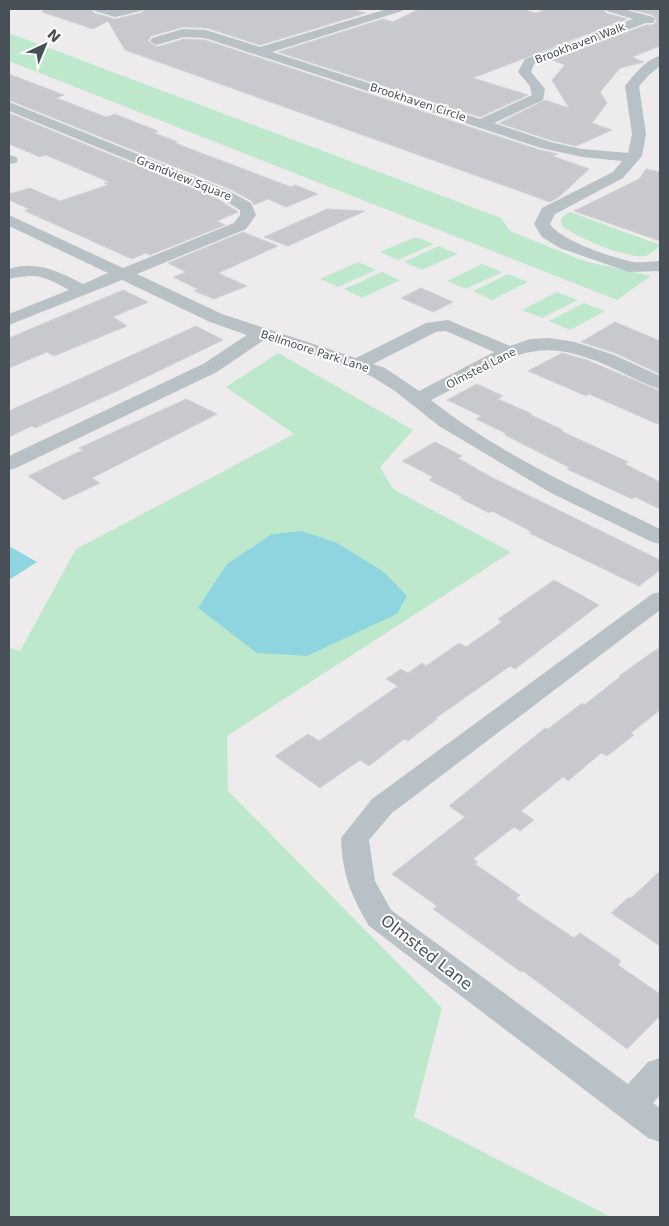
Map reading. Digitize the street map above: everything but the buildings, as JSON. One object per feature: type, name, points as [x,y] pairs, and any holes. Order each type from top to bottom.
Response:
[{"type":"street","points":[[99,9],[115,13],[137,9]]},
{"type":"street","points":[[261,52],[398,9]]},
{"type":"street","points":[[612,9],[660,22]]},
{"type":"street","name":"Brookhaven Walk","points":[[483,123],[538,97],[540,90],[538,84],[524,72],[529,62],[644,19]]},
{"type":"street","name":"Brookhaven Circle","points":[[156,41],[183,34],[206,34],[559,148],[633,158]]},
{"type":"street","points":[[660,60],[644,72],[632,86],[639,134],[635,156],[618,175],[548,211],[542,224],[548,234],[566,245],[629,267],[660,266]]},
{"type":"street","name":"Grandview Square","points":[[9,106],[224,194],[247,207],[248,215],[240,226],[123,274]]},
{"type":"street","name":"Bellmoore Park Lane","points":[[9,220],[216,318],[261,334],[299,344],[378,372],[446,422],[544,480],[660,537]]},
{"type":"street","points":[[9,274],[22,269],[40,270],[83,290]]},
{"type":"street","points":[[9,320],[123,274]]},
{"type":"street","points":[[358,364],[432,327],[448,325],[509,352]]},
{"type":"street","points":[[9,464],[210,368],[261,334]]},
{"type":"street","name":"Olmsted Lane","points":[[417,399],[442,388],[509,352],[535,345],[566,346],[584,350],[660,383]]},
{"type":"street","name":"Olmsted Lane","points":[[660,599],[382,806],[355,838],[356,864],[363,890],[380,918],[660,1127]]},
{"type":"street","points":[[630,1105],[660,1072]]},
{"type":"green space","points":[[9,33],[501,218],[510,231],[584,261],[651,276],[617,300],[9,61]]},
{"type":"green space","points":[[570,212],[660,245],[652,253],[645,256],[615,251],[578,236],[562,226],[561,218]]},
{"type":"green space","points":[[416,237],[434,244],[398,260],[380,252]]},
{"type":"green space","points":[[439,246],[458,254],[422,270],[404,262]]},
{"type":"green space","points":[[358,262],[376,270],[338,287],[320,279]]},
{"type":"green space","points":[[482,264],[502,272],[466,289],[447,281]]},
{"type":"green space","points":[[382,272],[400,280],[362,298],[344,289]]},
{"type":"green space","points":[[508,274],[528,282],[492,300],[473,291]]},
{"type":"green space","points":[[557,292],[578,300],[542,318],[522,310]]},
{"type":"green space","points":[[584,303],[605,311],[570,330],[549,321]]},
{"type":"green space","points":[[278,353],[413,430],[380,467],[393,489],[511,552],[227,736],[228,791],[442,1008],[414,1117],[611,1217],[9,1217],[9,647],[20,651],[76,549],[294,434],[226,387]]},
{"type":"water","points":[[302,531],[337,543],[384,572],[407,596],[397,614],[307,656],[257,653],[198,608],[227,564],[272,534]]},
{"type":"water","points":[[9,546],[37,562],[9,580]]}]
